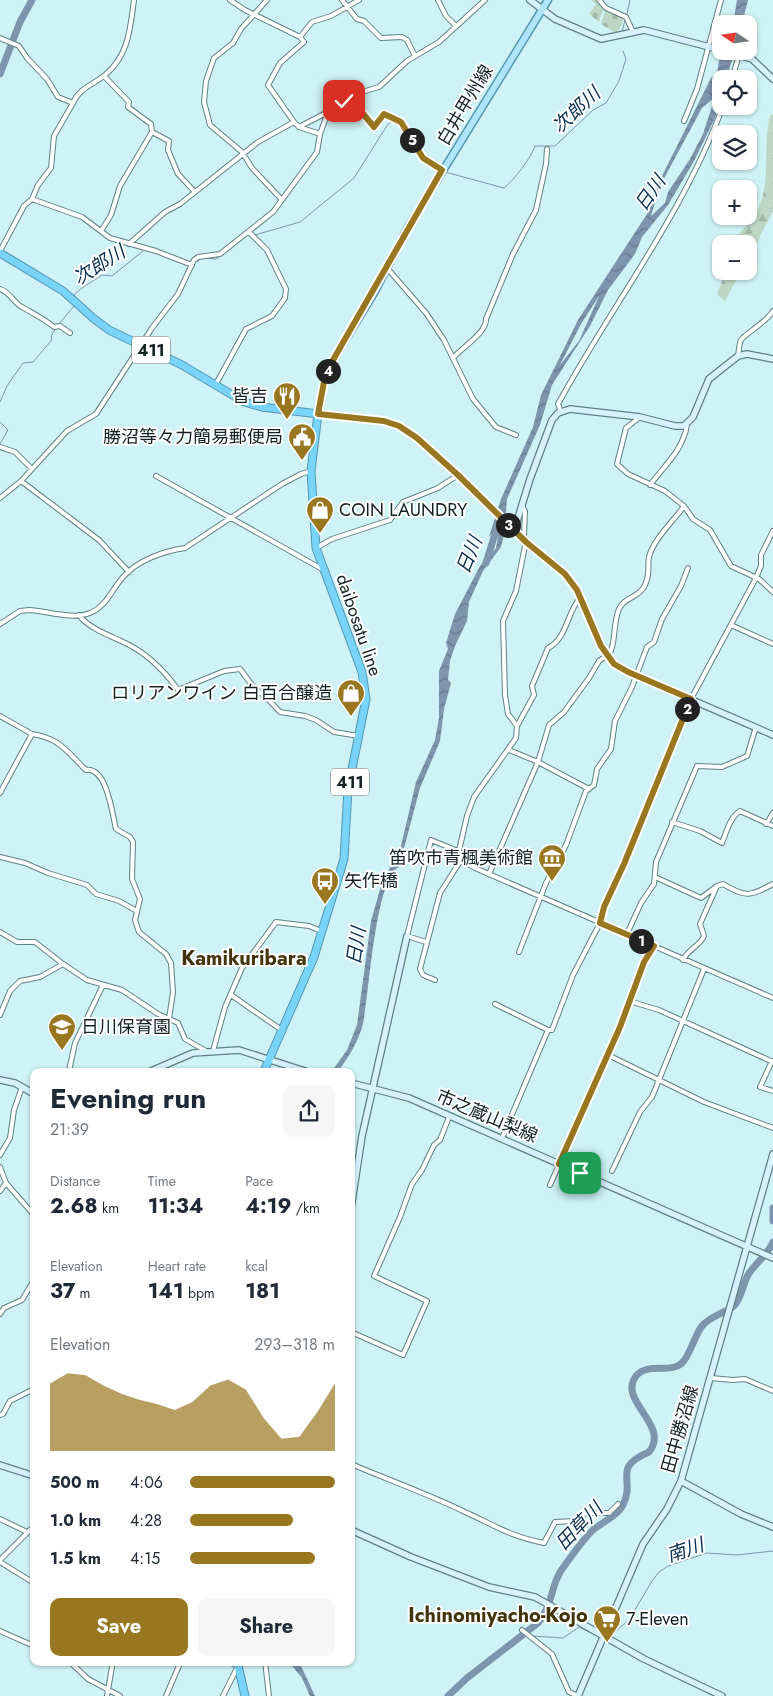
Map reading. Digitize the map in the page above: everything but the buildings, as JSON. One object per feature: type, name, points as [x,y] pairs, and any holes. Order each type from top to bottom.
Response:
[{"type":"highway","name":"411","points":[[0,252],[63,291],[104,327],[251,404],[318,414]]},
{"type":"highway","name":"daibosatu line","points":[[265,1068],[314,957],[346,853],[348,789],[366,699],[365,680],[316,548],[311,471],[313,438],[318,414]]},
{"type":"highway","points":[[238,1666],[245,1696]]},
{"type":"main road","name":"白井甲州線","points":[[318,414],[328,371],[442,170],[548,0]]},
{"type":"street","points":[[0,252],[24,206],[32,199],[38,185],[51,168],[54,136],[77,93],[104,76],[113,67],[128,43],[134,0]]},
{"type":"street","points":[[230,0],[245,10],[300,37],[304,42],[280,63],[268,85],[299,127],[320,134]]},
{"type":"street","points":[[267,0],[241,29],[233,43],[214,58],[204,94],[208,122],[244,155],[252,168],[282,200]]},
{"type":"street","points":[[342,0],[357,19],[364,21],[382,38],[402,37],[407,40],[410,51],[414,56]]},
{"type":"street","points":[[300,37],[312,22],[349,8],[359,0]]},
{"type":"street","points":[[438,0],[446,16],[456,26]]},
{"type":"street","points":[[299,127],[347,100],[379,88],[414,56],[439,42],[485,0]]},
{"type":"street","points":[[530,0],[542,10],[567,25],[601,39],[614,38],[633,32],[655,32],[712,48]]},
{"type":"street","points":[[599,0],[606,8],[626,17],[633,32]]},
{"type":"street","points":[[684,121],[697,88],[721,0]]},
{"type":"street","points":[[0,38],[19,46],[27,58],[47,79],[58,97],[73,103]]},
{"type":"street","points":[[752,60],[757,62],[773,79]]},
{"type":"street","points":[[101,231],[111,214],[120,186],[152,132],[152,124],[128,107],[129,102],[104,76]]},
{"type":"street","points":[[347,100],[360,110],[374,127],[384,114],[401,122],[423,158],[442,170]]},
{"type":"street","points":[[0,498],[32,469],[67,431],[96,414],[140,345],[178,294],[198,257],[220,254],[273,212],[317,152],[320,134],[328,112]]},
{"type":"street","points":[[561,412],[558,404],[668,218],[708,142],[719,115]]},
{"type":"street","points":[[129,244],[166,212],[180,204],[258,142],[294,122]]},
{"type":"street","points":[[152,132],[169,140],[168,150],[178,174],[195,192]]},
{"type":"street","points":[[454,357],[468,342],[475,338],[486,324],[486,319],[513,254],[536,210],[546,164],[547,149]]},
{"type":"street","points":[[32,199],[82,218],[110,238],[192,265]]},
{"type":"street","points":[[216,384],[246,329],[272,316],[285,298],[286,289],[267,250],[249,232]]},
{"type":"street","points":[[387,268],[426,313],[454,357],[473,399],[496,427],[516,435]]},
{"type":"street","points":[[0,290],[4,290],[22,307],[39,315],[54,327],[60,326],[70,334]]},
{"type":"street","points":[[738,356],[741,340],[744,335],[763,324],[773,311]]},
{"type":"street","points":[[650,486],[676,455],[684,440],[687,424],[693,417],[709,379],[738,356],[747,354],[773,359]]},
{"type":"street","points":[[513,530],[552,420],[561,412],[570,409],[640,417],[675,426],[687,424]]},
{"type":"street","points":[[318,414],[384,421],[399,426],[417,438],[480,496],[513,530],[565,574],[580,598],[606,655],[621,669],[773,735]]},
{"type":"street","points":[[640,417],[626,428],[617,464],[628,474],[650,486],[665,491],[684,506],[693,519],[710,530],[731,566],[756,578],[773,592]]},
{"type":"street","points":[[0,447],[15,452],[32,469]]},
{"type":"street","points":[[0,624],[20,611],[29,610],[79,615],[91,612],[109,598],[129,572],[170,549],[185,548],[229,518],[301,474],[311,471]]},
{"type":"street","points":[[316,548],[347,534],[390,520],[403,502],[438,488],[458,475]]},
{"type":"street","points":[[156,476],[324,570]]},
{"type":"street","points":[[21,480],[99,540],[129,572]]},
{"type":"street","points":[[521,504],[525,511],[524,535]]},
{"type":"street","points":[[489,874],[538,762],[549,725],[564,712],[589,678],[598,661],[612,649],[614,622],[620,606],[623,602],[637,595],[644,587],[650,571],[649,558],[663,532],[684,506]]},
{"type":"street","points":[[502,1138],[548,1030],[552,1030],[573,975],[600,923],[604,907],[624,864],[691,699],[756,578],[761,566],[761,555],[773,530]]},
{"type":"street","points":[[517,726],[508,714],[505,695],[503,621],[516,591],[525,546]]},
{"type":"street","points":[[520,952],[552,868],[566,845],[576,815],[589,789],[594,785],[598,770],[611,749],[615,721],[624,707],[647,647],[654,642],[662,619],[681,586],[688,568]]},
{"type":"street","points":[[580,598],[571,610],[569,619],[553,645],[548,648],[532,686],[534,695],[517,726],[516,738],[474,797],[458,851],[461,860],[683,960],[773,998]]},
{"type":"street","points":[[79,615],[88,626],[101,630],[153,661],[166,673],[178,690],[224,671],[240,669],[255,689],[265,696],[280,712],[305,716],[334,732],[359,736]]},
{"type":"street","points":[[731,625],[773,644]]},
{"type":"street","points":[[0,716],[32,734],[48,736],[55,740],[86,770],[92,769],[99,773],[104,783],[116,829],[130,836],[133,842],[132,879],[140,899],[135,920],[139,932],[166,954],[171,962],[173,992],[169,1019]]},
{"type":"street","points":[[627,934],[641,903],[654,884],[656,862],[672,822],[687,795],[697,766],[722,768],[747,756],[756,727]]},
{"type":"street","points":[[0,793],[32,734]]},
{"type":"street","points":[[509,750],[538,762],[589,789]]},
{"type":"street","points":[[672,822],[700,831],[722,843],[736,813],[740,812],[773,826]]},
{"type":"street","points":[[766,824],[773,813]]},
{"type":"street","points":[[355,1182],[372,1088],[406,936],[431,840],[458,851]]},
{"type":"street","points":[[0,857],[25,863],[48,873],[87,885],[96,894],[119,901],[137,911]]},
{"type":"street","points":[[435,980],[422,975],[420,969],[440,893],[461,860]]},
{"type":"street","points":[[655,877],[702,898],[717,886],[723,884],[736,892],[747,895],[773,884]]},
{"type":"street","points":[[683,960],[688,949],[701,941],[704,936],[700,924],[717,886]]},
{"type":"street","points":[[210,1051],[225,1007],[242,968],[276,922],[309,926],[321,931]]},
{"type":"street","points":[[0,932],[17,942],[35,942],[63,964],[88,980],[122,990],[180,1026],[185,1040],[210,1051]]},
{"type":"street","points":[[406,936],[426,942]]},
{"type":"street","points":[[550,1184],[606,1054],[620,1027],[644,962],[654,946]]},
{"type":"street","points":[[0,1014],[10,991],[20,981],[40,977],[63,964]]},
{"type":"street","points":[[612,1171],[622,1148],[629,1140],[631,1129],[652,1098],[704,969]]},
{"type":"street","points":[[70,1068],[75,1043],[103,985]]},
{"type":"street","points":[[231,995],[283,1031]]},
{"type":"street","points":[[629,1000],[660,1010],[772,1062],[760,1087],[773,1091]]},
{"type":"street","points":[[495,1004],[548,1030]]},
{"type":"street","points":[[157,1068],[181,1057],[210,1051],[238,1050],[295,1068]]},
{"type":"street","points":[[606,1054],[704,1102],[773,1128]]},
{"type":"street","points":[[0,1080],[30,1092]]},
{"type":"street","name":"市之蔵山梨線","points":[[355,1084],[409,1098],[772,1257]]},
{"type":"street","points":[[0,1154],[10,1138],[14,1110],[22,1087]]},
{"type":"street","points":[[355,1334],[403,1355],[427,1301],[374,1276],[400,1217],[412,1184],[422,1170],[434,1145],[440,1140],[449,1117]]},
{"type":"street","name":"田中勝沼線","points":[[578,1696],[606,1638],[643,1544],[667,1510],[681,1481],[773,1154]]},
{"type":"street","points":[[0,1167],[6,1184],[30,1211]]},
{"type":"street","points":[[0,1191],[6,1184]]},
{"type":"street","points":[[0,1314],[2,1307],[22,1300],[30,1287]]},
{"type":"street","points":[[711,1378],[745,1379],[773,1391]]},
{"type":"street","points":[[0,1415],[3,1414],[10,1401],[30,1391]]},
{"type":"street","points":[[0,1465],[30,1475]]},
{"type":"street","points":[[355,1466],[465,1512],[517,1538],[544,1543],[555,1522],[575,1521],[586,1513],[609,1513],[618,1504]]},
{"type":"street","points":[[681,1481],[741,1514],[773,1527]]},
{"type":"street","points":[[0,1519],[27,1532]]},
{"type":"street","points":[[30,1529],[0,1561],[30,1580]]},
{"type":"street","points":[[355,1532],[411,1557],[489,1587],[527,1594],[544,1601],[606,1638],[662,1668],[713,1694],[722,1696]]},
{"type":"street","points":[[522,1630],[552,1654],[569,1692],[578,1696]]},
{"type":"street","points":[[0,1631],[30,1644]]},
{"type":"street","points":[[74,1666],[107,1693],[120,1696]]},
{"type":"street","points":[[107,1693],[112,1666]]},
{"type":"street","points":[[166,1696],[179,1666]]},
{"type":"street","points":[[223,1696],[237,1666]]},
{"type":"street","points":[[266,1666],[269,1696]]},
{"type":"green space","points":[[591,0],[597,0],[603,9],[599,22],[589,14],[596,4]]},
{"type":"green space","points":[[606,9],[624,18],[617,34],[601,24]]},
{"type":"green space","points":[[773,114],[773,211],[757,246],[757,235],[738,235],[746,225],[757,225],[757,210],[764,192],[770,116]]},
{"type":"green space","points":[[722,280],[736,280],[725,301],[717,294]]},
{"type":"water","points":[[737,0],[748,0],[744,15],[734,15]]},
{"type":"water","points":[[720,60],[732,60],[729,70],[718,70]]},
{"type":"water","points":[[711,78],[712,100],[702,108],[660,186],[651,216],[665,203],[668,192],[690,159],[703,134],[712,106],[712,115],[716,115],[715,118],[693,163],[668,205],[642,237],[635,254],[608,290],[590,326],[552,385],[540,425],[507,499],[501,547],[483,571],[469,602],[467,621],[450,661],[448,680],[451,683],[444,709],[440,741],[420,788],[399,867],[391,876],[384,892],[374,940],[361,1031],[346,1060],[340,1068],[334,1068],[347,1050],[357,1025],[371,921],[381,886],[401,846],[416,782],[435,740],[439,718],[439,671],[448,649],[446,643],[455,614],[480,566],[496,548],[500,525],[489,537],[501,499],[533,427],[541,395],[578,320],[647,214],[657,186]],"holes":[[[599,296],[579,341],[560,365],[581,324]]]},
{"type":"water","points":[[292,1666],[300,1666],[302,1668],[315,1696],[310,1696],[302,1678]]},
{"type":"waterway","name":"田草川","points":[[0,74],[20,22],[32,0]]},
{"type":"waterway","name":"次郎川","points":[[627,14],[630,0]]},
{"type":"waterway","name":"次郎川","points":[[622,32],[625,20]]},
{"type":"waterway","name":"次郎川","points":[[445,172],[504,188],[522,168],[535,146],[555,146],[593,110],[606,103],[619,81],[626,59],[623,51]]},
{"type":"waterway","name":"次郎川","points":[[255,235],[300,222],[354,178],[388,124],[395,120]]},
{"type":"waterway","name":"次郎川","points":[[196,262],[201,258],[216,259],[246,236]]},
{"type":"waterway","name":"次郎川","points":[[151,247],[159,250]]},
{"type":"waterway","name":"次郎川","points":[[78,300],[74,295],[81,289],[102,275],[112,276],[143,251]]},
{"type":"waterway","name":"次郎川","points":[[59,324],[74,306]]},
{"type":"waterway","name":"次郎川","points":[[0,402],[7,386],[23,363],[33,362],[51,341],[52,334],[57,327]]},
{"type":"waterway","name":"次郎川","points":[[0,422],[8,430],[0,444]]},
{"type":"waterway","name":"日川","points":[[486,563],[499,521]]},
{"type":"waterway","name":"田草川","points":[[773,1208],[773,1221]]},
{"type":"waterway","name":"田草川","points":[[448,1696],[467,1678],[538,1623],[547,1608],[557,1579],[565,1565],[590,1533],[621,1509],[626,1496],[628,1469],[631,1463],[649,1452],[654,1442],[654,1432],[650,1423],[633,1395],[632,1385],[636,1376],[647,1370],[671,1368],[682,1363],[702,1326],[734,1306],[748,1275],[773,1242]]},
{"type":"waterway","name":"南川","points":[[609,1637],[629,1620],[652,1581],[659,1572],[668,1566],[707,1553],[737,1555],[773,1551]]},
{"type":"waterway","name":"南川","points":[[532,1636],[563,1638],[579,1627],[601,1638]]},
{"type":"waterway","name":"南川","points":[[523,1636],[528,1636]]},
{"type":"place","name":"皆吉","points":[[287,420]]},
{"type":"place","name":"勝沼等々力簡易郵便局","points":[[302,461]]},
{"type":"place","name":"COIN LAUNDRY","points":[[320,534]]},
{"type":"place","name":"ロリアンワイン 白百合醸造","points":[[351,717]]},
{"type":"place","name":"笛吹市青楓美術館","points":[[552,882]]},
{"type":"place","name":"矢作橋","points":[[325,905]]},
{"type":"place","name":"日川保育園","points":[[62,1051]]},
{"type":"place","name":"7-Eleven","points":[[607,1643]]},
{"type":"district","name":"Kamikuribara","points":[[244,958]]},
{"type":"district","name":"Ichinomiyacho-Kojo","points":[[498,1615]]},
{"type":"route","points":[[344,101],[347,100],[360,110],[374,127],[384,114],[401,122],[423,158],[442,170],[407,229],[374,293],[333,360],[324,382],[318,414],[384,421],[408,431],[441,458],[526,542],[565,574],[577,590],[601,646],[614,664],[621,669],[691,699],[624,864],[604,907],[600,923],[654,946],[644,962],[620,1027],[606,1054],[559,1164],[580,1173]]}]
